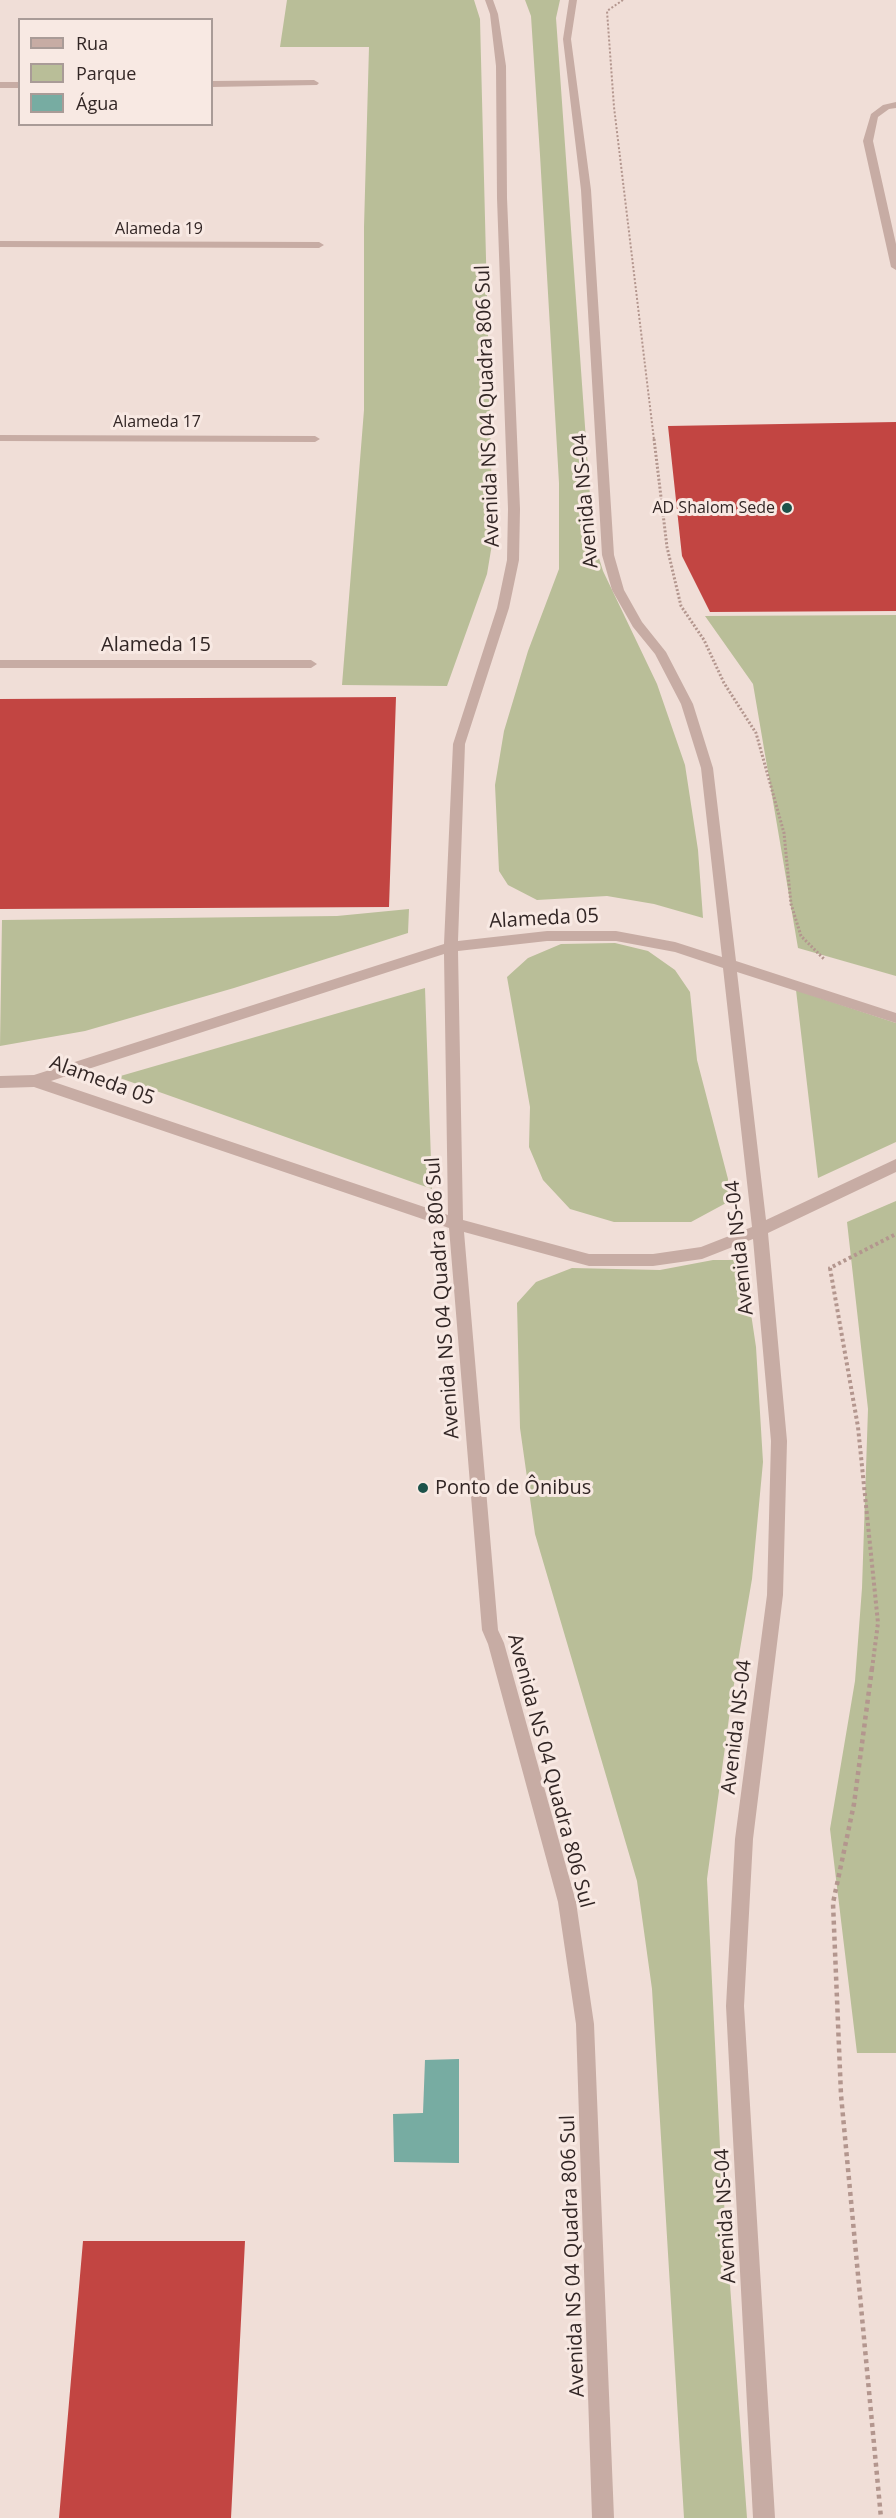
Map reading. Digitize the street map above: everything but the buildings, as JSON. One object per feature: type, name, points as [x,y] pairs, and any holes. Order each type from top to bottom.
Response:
[{"type":"street","name":"Avenida NS 04 Quadra 806 Sul","points":[[489,0],[494,14],[501,66],[502,198],[514,509],[513,560],[503,608],[459,744],[451,947],[456,1224],[490,1630],[496,1643],[567,1902],[585,2024],[603,2518]]},
{"type":"street","name":"Avenida NS-04","points":[[573,0],[567,39],[586,190],[608,555],[618,590],[637,624],[660,652],[687,704],[707,768],[760,1230],[779,1441],[775,1595],[744,1839],[735,2006],[764,2518]]},
{"type":"street","points":[[213,84],[314,83]]},
{"type":"street","points":[[0,85],[18,85]]},
{"type":"street","points":[[896,105],[886,107],[873,116],[868,141],[896,267]]},
{"type":"street","name":"Alameda 19","points":[[0,244],[319,245]]},
{"type":"street","name":"Alameda 17","points":[[0,438],[315,439]]},
{"type":"street","name":"Alameda 15","points":[[0,664],[311,664]]},
{"type":"street","name":"Alameda 05","points":[[34,1081],[451,947],[547,936],[616,936],[675,947],[896,1018]]},
{"type":"street","name":"Alameda 05","points":[[34,1081],[456,1224],[589,1260],[653,1260],[702,1252],[760,1230],[896,1165]]},
{"type":"street","points":[[0,1082],[34,1081]]},
{"type":"path","points":[[623,0],[607,11],[614,106],[667,547],[681,606],[704,640],[724,683],[756,733],[784,833],[791,904],[801,936],[829,965]]},
{"type":"path","points":[[881,2518],[841,2095],[833,1904],[854,1804],[878,1623],[858,1427],[830,1268],[896,1234]]},
{"type":"green space","points":[[287,0],[474,0],[480,19],[493,538],[487,574],[447,686],[342,685],[364,410],[364,227],[369,47],[280,47]]},
{"type":"green space","points":[[525,0],[560,0],[556,18],[593,539],[603,571],[657,684],[685,765],[698,850],[703,918],[654,904],[607,896],[537,900],[508,885],[499,871],[495,785],[504,731],[528,651],[559,569],[559,483],[540,155],[531,16]]},
{"type":"green space","points":[[896,615],[896,976],[798,948],[753,684],[705,616]]},
{"type":"green space","points":[[409,909],[408,933],[234,988],[85,1031],[0,1046],[2,920],[337,916]]},
{"type":"green space","points":[[615,943],[648,951],[675,970],[690,992],[697,1060],[728,1179],[728,1202],[691,1222],[614,1222],[570,1209],[543,1180],[529,1147],[530,1107],[507,977],[528,958],[561,944]]},
{"type":"green space","points":[[425,988],[432,1189],[117,1077]]},
{"type":"green space","points":[[796,990],[896,1023],[896,1142],[818,1178]]},
{"type":"green space","points":[[896,1201],[896,2053],[857,2053],[830,1829],[855,1681],[862,1588],[868,1409],[847,1222]]},
{"type":"green space","points":[[713,1260],[743,1260],[756,1347],[763,1462],[752,1579],[732,1696],[707,1879],[720,2147],[747,2518],[684,2518],[652,1989],[637,1881],[535,1534],[520,1428],[517,1303],[536,1282],[572,1268],[660,1270]]},
{"type":"water","points":[[459,2059],[459,2163],[394,2162],[393,2114],[423,2113],[425,2060]]},
{"type":"place","name":"AD Shalom Sede","points":[[787,508]]},
{"type":"place","name":"Ponto de Ônibus","points":[[423,1488]]}]
